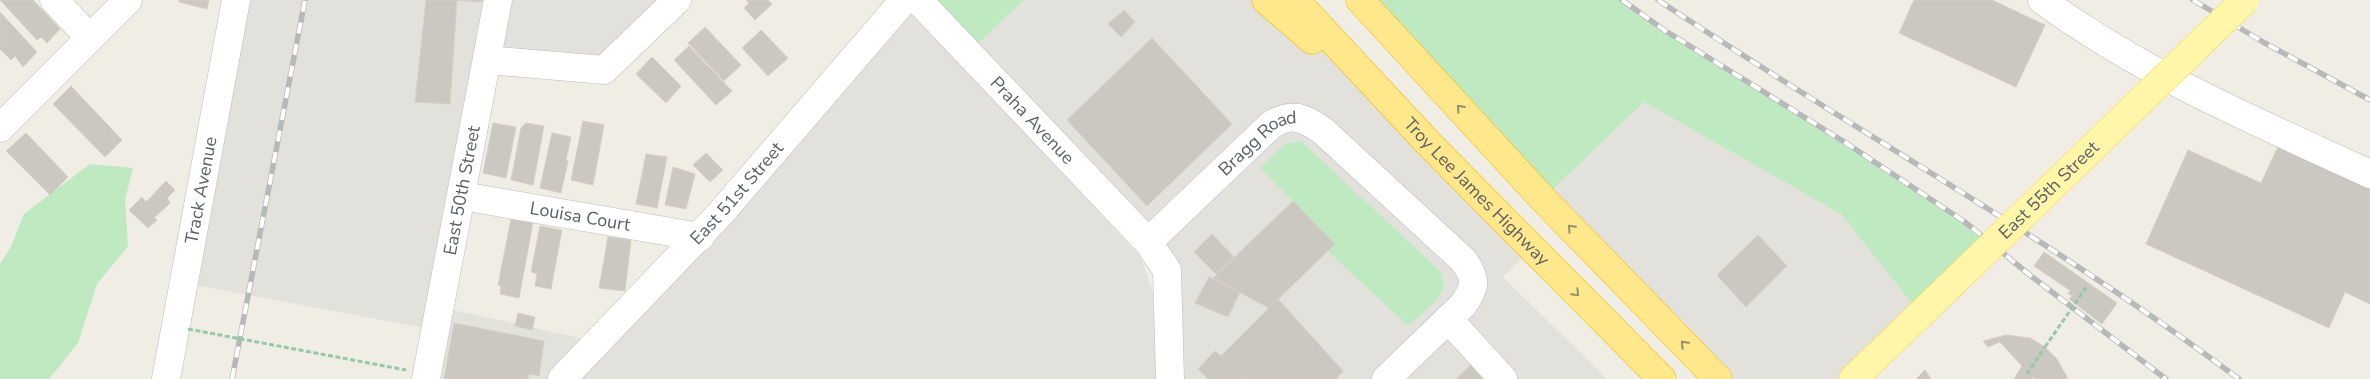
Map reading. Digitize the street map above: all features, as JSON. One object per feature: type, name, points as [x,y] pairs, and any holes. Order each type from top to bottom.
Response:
[{"type":"highway","points":[[1266,0],[1431,146]]},
{"type":"highway","name":"Troy Lee James Highway","points":[[1295,0],[1431,146],[1662,379]]},
{"type":"highway","points":[[1360,0],[1542,199],[1718,379]]},
{"type":"main road","name":"East 55th Street","points":[[1853,379],[2245,0]]},
{"type":"street","points":[[54,0],[89,37]]},
{"type":"street","points":[[0,128],[128,0]]},
{"type":"street","name":"Track Avenue","points":[[166,379],[236,0]]},
{"type":"street","name":"East 50th Street","points":[[416,374],[462,196],[498,0]]},
{"type":"street","points":[[487,60],[604,70],[677,0]]},
{"type":"street","name":"East 51st Street","points":[[562,379],[700,237],[904,0]]},
{"type":"street","name":"Praha Avenue","points":[[918,0],[1148,242]]},
{"type":"street","points":[[2042,0],[2100,40],[2186,89],[2370,174]]},
{"type":"street","name":"Bragg Road","points":[[1148,242],[1271,125],[1284,117],[1306,119],[1323,130],[1464,260],[1474,280],[1473,291],[1464,305],[1448,319]]},
{"type":"street","name":"Louisa Court","points":[[462,196],[700,237]]},
{"type":"street","points":[[1148,242],[1167,270],[1170,379]]},
{"type":"street","points":[[1386,379],[1448,319],[1503,379]]},
{"type":"path","points":[[2026,374],[2087,286]]},
{"type":"path","points":[[188,329],[416,374]]},
{"type":"shaded area","points":[[238,0],[677,0],[604,70],[487,60],[440,307],[598,342],[562,379],[426,379],[435,330],[184,283]]},
{"type":"shaded area","points":[[1024,0],[1266,0],[1431,146],[1532,248],[1503,277],[1607,379],[1170,379],[1167,270],[968,53]]},
{"type":"shaded area","points":[[911,10],[1140,256],[1153,292],[1156,379],[581,379],[630,328]]},
{"type":"shaded area","points":[[1644,102],[1841,214],[1921,315],[1853,379],[1718,379],[1543,199]]},
{"type":"green space","points":[[918,0],[1024,0],[968,53]]},
{"type":"green space","points":[[1360,0],[1622,0],[1664,30],[1903,180],[1965,222],[1993,244],[1921,315],[1841,214],[1644,102],[1543,199]]},
{"type":"green space","points":[[1301,141],[1441,272],[1444,287],[1437,300],[1408,326],[1328,251],[1335,244],[1260,168],[1285,144]]},
{"type":"green space","points":[[90,164],[133,168],[125,200],[128,246],[97,284],[78,343],[49,379],[0,379],[0,264],[11,247],[24,214]]},
{"type":"building","points":[[0,0],[33,0],[60,29],[47,43],[41,37],[37,40]]},
{"type":"building","points":[[179,0],[209,0],[207,9],[179,2]]},
{"type":"building","points":[[426,0],[457,0],[450,104],[415,102]]},
{"type":"building","points":[[457,0],[486,0],[477,2]]},
{"type":"building","points":[[746,0],[768,0],[772,4],[755,20],[744,8],[749,3]]},
{"type":"building","points":[[1914,0],[1992,0],[2045,25],[2016,87],[1899,33]]},
{"type":"building","points":[[1124,10],[1135,22],[1121,37],[1108,24]]},
{"type":"building","points":[[0,12],[37,52],[23,67],[15,56],[11,60],[0,49]]},
{"type":"building","points":[[705,27],[741,65],[724,81],[688,43]]},
{"type":"building","points":[[761,30],[788,58],[768,76],[742,48]]},
{"type":"building","points":[[1152,38],[1232,124],[1147,206],[1067,120]]},
{"type":"building","points":[[689,46],[732,91],[716,105],[674,60]]},
{"type":"building","points":[[652,57],[681,86],[666,103],[636,74]]},
{"type":"building","points":[[71,86],[122,140],[105,157],[53,104]]},
{"type":"building","points":[[583,121],[604,125],[593,185],[571,180]]},
{"type":"building","points":[[493,123],[516,127],[506,178],[483,173]]},
{"type":"building","points":[[526,123],[544,126],[533,185],[511,180],[521,128]]},
{"type":"building","points":[[26,133],[68,177],[50,195],[6,151]]},
{"type":"building","points":[[552,133],[571,137],[561,193],[540,188]]},
{"type":"building","points":[[2278,147],[2370,189],[2370,304],[2345,292],[2329,328],[2146,244],[2188,150],[2261,183]]},
{"type":"building","points":[[706,153],[723,170],[710,182],[693,165]]},
{"type":"building","points":[[646,154],[667,157],[657,208],[636,204]]},
{"type":"building","points":[[673,167],[695,174],[686,209],[665,205]]},
{"type":"building","points":[[166,181],[175,190],[167,198],[170,203],[154,218],[157,220],[148,228],[129,210],[142,197],[146,202]]},
{"type":"building","points":[[1293,201],[1335,244],[1269,308],[1213,278]]},
{"type":"building","points":[[511,219],[533,223],[519,298],[500,294],[501,286],[498,285]]},
{"type":"building","points":[[540,226],[562,230],[551,289],[535,286],[537,274],[531,272]]},
{"type":"building","points":[[1212,234],[1234,257],[1216,274],[1194,252]]},
{"type":"building","points":[[1758,235],[1787,266],[1746,307],[1717,275]]},
{"type":"building","points":[[608,237],[631,240],[625,291],[599,288]]},
{"type":"building","points":[[2044,252],[2117,303],[2102,324],[2069,299],[2072,296],[2068,293],[2071,291],[2034,266]]},
{"type":"building","points":[[1209,277],[1240,292],[1228,317],[1195,303]]},
{"type":"building","points":[[1278,299],[1343,371],[1336,379],[1244,379],[1221,356]]},
{"type":"building","points":[[518,313],[535,317],[532,330],[515,326]]},
{"type":"building","points":[[454,323],[544,341],[539,376],[529,374],[528,379],[444,379]]},
{"type":"building","points":[[2006,335],[2030,338],[2045,347],[2057,359],[2068,379],[2035,379],[2032,377],[2031,379],[2014,379],[2022,366],[2000,342],[1988,347],[1983,341]]},
{"type":"building","points":[[1215,351],[1244,379],[1208,379],[1198,369]]},
{"type":"building","points":[[1471,365],[1484,379],[1456,379]]},
{"type":"building","points":[[1925,370],[1931,379],[1916,379]]},
{"type":"railway","points":[[232,379],[305,0]]},
{"type":"railway","points":[[1622,0],[1664,30],[1846,143],[1965,222],[2031,276],[2166,379]]},
{"type":"railway","points":[[1658,0],[2097,279],[2239,379]]},
{"type":"railway","points":[[2193,0],[2263,42],[2370,100]]}]
